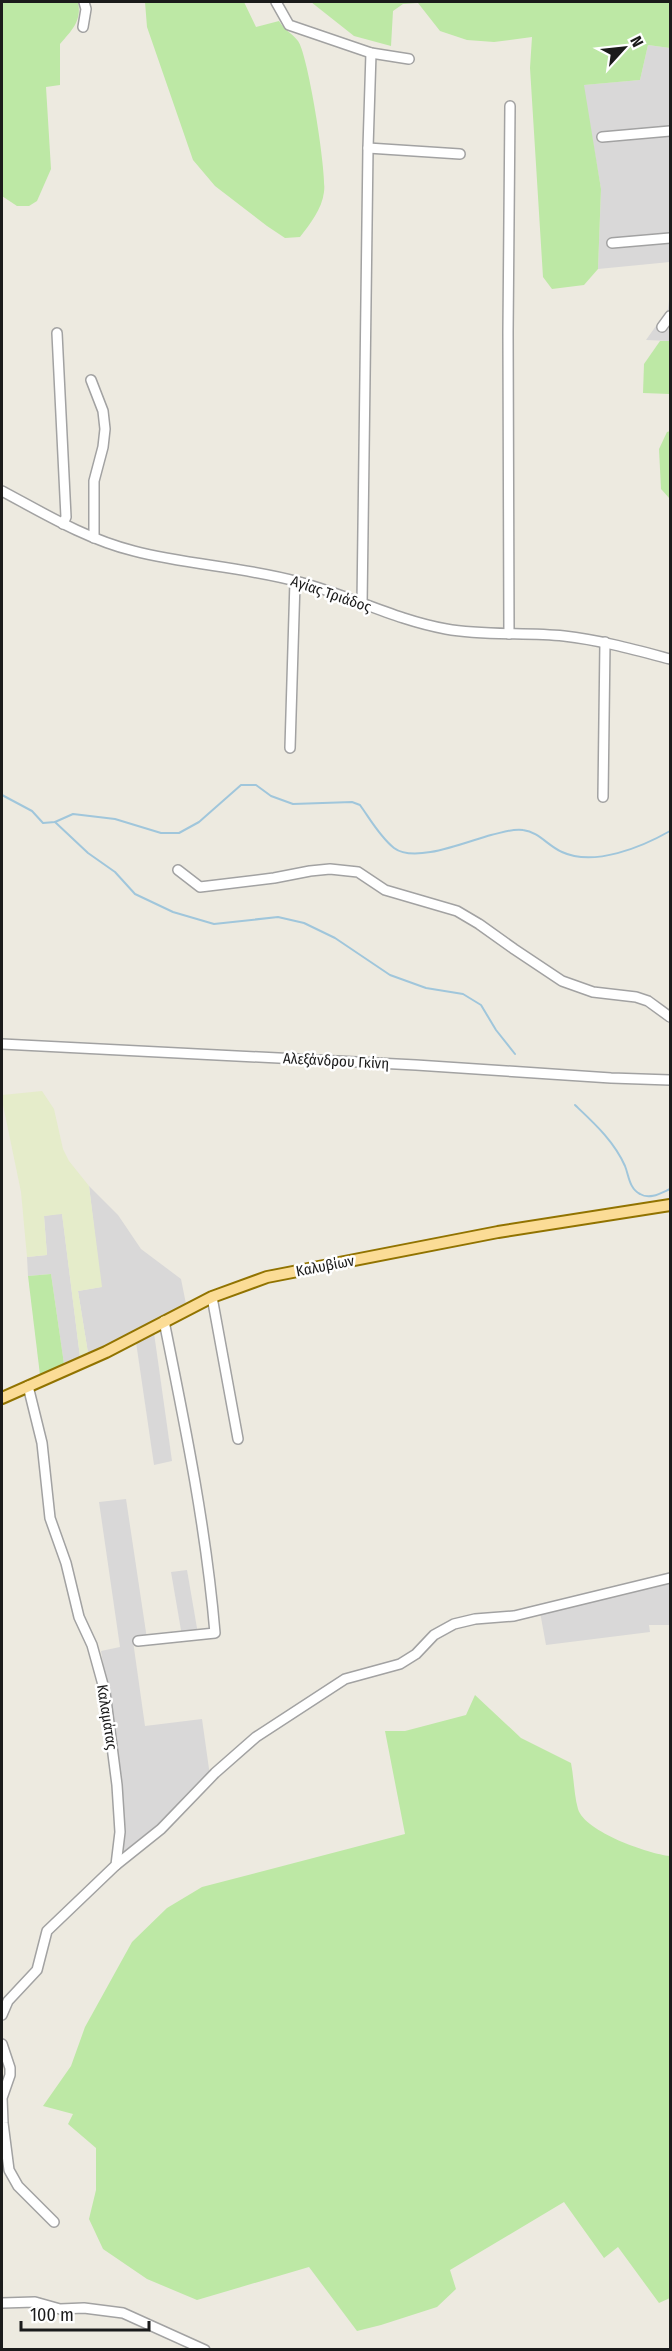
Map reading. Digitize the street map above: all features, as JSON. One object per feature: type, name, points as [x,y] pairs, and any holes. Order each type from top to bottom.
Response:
[{"type":"main road","name":"Καλυβίων","points":[[2,1398],[106,1352],[212,1297],[267,1277],[498,1232],[670,1205]]},
{"type":"street","points":[[83,27],[86,9],[84,2]]},
{"type":"street","points":[[276,2],[289,25],[371,54],[409,59]]},
{"type":"street","points":[[362,605],[371,54]]},
{"type":"street","points":[[509,634],[510,106]]},
{"type":"street","points":[[602,137],[670,131]]},
{"type":"street","points":[[368,148],[460,154]]},
{"type":"street","points":[[612,243],[670,238]]},
{"type":"street","points":[[662,327],[670,316]]},
{"type":"street","points":[[57,333],[64,450],[66,517],[63,524]]},
{"type":"street","points":[[91,380],[103,411],[105,429],[94,481],[94,538]]},
{"type":"street","name":"Αγίας Τριάδος","points":[[2,492],[63,524],[132,551],[261,572],[331,591],[362,605],[440,628],[562,636],[605,642],[670,659]]},
{"type":"street","points":[[290,748],[295,581]]},
{"type":"street","points":[[603,797],[605,642]]},
{"type":"street","points":[[178,870],[200,887],[274,879],[330,869],[357,872],[386,890],[457,911],[480,924],[514,950],[562,981],[594,992],[636,997],[648,1001],[670,1017]]},
{"type":"street","name":"Αλεξάνδρου Γκίνη","points":[[2,1044],[670,1080]]},
{"type":"street","points":[[212,1297],[238,1439]]},
{"type":"street","points":[[138,1641],[215,1633],[209,1568],[196,1485],[164,1321]]},
{"type":"street","name":"Καλαμάτας","points":[[28,1386],[42,1443],[50,1518],[66,1563],[79,1617],[92,1645],[105,1692],[117,1785],[120,1832],[116,1865]]},
{"type":"street","points":[[2,2015],[8,2001],[37,1970],[47,1931],[116,1865],[161,1829],[215,1773],[256,1737],[311,1700],[345,1680],[400,1664],[416,1654],[434,1635],[454,1624],[475,1618],[514,1616],[670,1578]]},
{"type":"street","points":[[2,2044],[10,2068],[10,2075],[2,2098],[9,2170],[18,2186],[54,2222]]},
{"type":"street","points":[[2,2304],[35,2302],[60,2309],[84,2308],[123,2313],[205,2349]]},
{"type":"shaded area","points":[[648,45],[670,48],[670,262],[598,269],[601,189],[583,85],[640,80]]},
{"type":"shaded area","points":[[670,291],[670,341],[646,340],[668,309]]},
{"type":"shaded area","points":[[89,1186],[118,1215],[141,1249],[181,1279],[186,1304],[88,1353],[78,1291],[101,1287]]},
{"type":"shaded area","points":[[62,1213],[80,1357],[64,1364],[51,1274],[28,1276],[27,1257],[47,1255],[44,1216]]},
{"type":"shaded area","points":[[154,1333],[172,1461],[154,1465],[136,1342]]},
{"type":"shaded area","points":[[126,1499],[147,1639],[133,1641],[145,1726],[202,1719],[210,1776],[136,1847],[124,1855],[122,1780],[101,1651],[120,1647],[99,1502]]},
{"type":"shaded area","points":[[187,1570],[198,1634],[182,1636],[171,1572]]},
{"type":"shaded area","points":[[670,1581],[670,1625],[649,1625],[650,1632],[546,1645],[540,1612],[625,1595]]},
{"type":"green space","points":[[2,2],[78,2],[79,9],[79,15],[72,30],[60,44],[60,85],[46,87],[51,169],[37,201],[29,206],[17,206],[2,196]]},
{"type":"green space","points":[[145,2],[244,2],[256,27],[279,21],[298,41],[307,68],[320,140],[324,181],[321,204],[300,237],[285,238],[267,226],[215,186],[193,160],[147,27]]},
{"type":"green space","points":[[311,2],[670,2],[670,48],[648,45],[640,80],[584,85],[601,189],[598,269],[584,285],[552,289],[543,277],[530,68],[532,37],[494,42],[467,40],[440,31],[418,3],[403,4],[393,11],[391,46],[354,36]]},
{"type":"green space","points":[[660,341],[670,341],[670,394],[643,393],[644,364]]},
{"type":"green space","points":[[670,431],[670,499],[661,489],[659,449],[667,432]]},
{"type":"green space","points":[[42,1091],[54,1109],[63,1149],[69,1161],[89,1186],[102,1287],[78,1291],[88,1353],[80,1357],[62,1214],[44,1216],[47,1255],[27,1257],[21,1192],[2,1100],[2,1095]]},
{"type":"green space","points":[[51,1274],[64,1364],[40,1375],[28,1276]]},
{"type":"green space","points":[[475,1695],[521,1738],[571,1763],[578,1809],[583,1818],[592,1826],[634,1846],[670,1856],[670,2298],[659,2303],[618,2247],[604,2258],[564,2202],[450,2270],[456,2289],[437,2307],[357,2331],[309,2267],[197,2300],[147,2279],[103,2249],[89,2219],[96,2190],[96,2148],[68,2124],[73,2114],[43,2106],[71,2066],[85,2027],[132,1942],[167,1908],[202,1887],[405,1834],[385,1731],[405,1731],[466,1715]]},
{"type":"waterway","points":[[2,795],[32,811],[43,823],[55,822],[73,814],[115,819],[161,833],[179,833],[199,822],[241,785],[256,785],[271,796],[293,804],[352,802],[360,805],[389,844],[403,852],[415,854],[442,850],[491,835],[519,830],[534,833],[562,852],[575,856],[603,856],[632,849],[670,831]]},
{"type":"waterway","points":[[55,822],[88,853],[115,872],[135,894],[173,912],[214,924],[278,917],[304,923],[335,938],[390,975],[426,988],[463,994],[481,1005],[496,1030],[515,1054]]},
{"type":"waterway","points":[[575,1105],[615,1148],[625,1166],[631,1185],[636,1191],[644,1196],[652,1196],[670,1189]]}]
